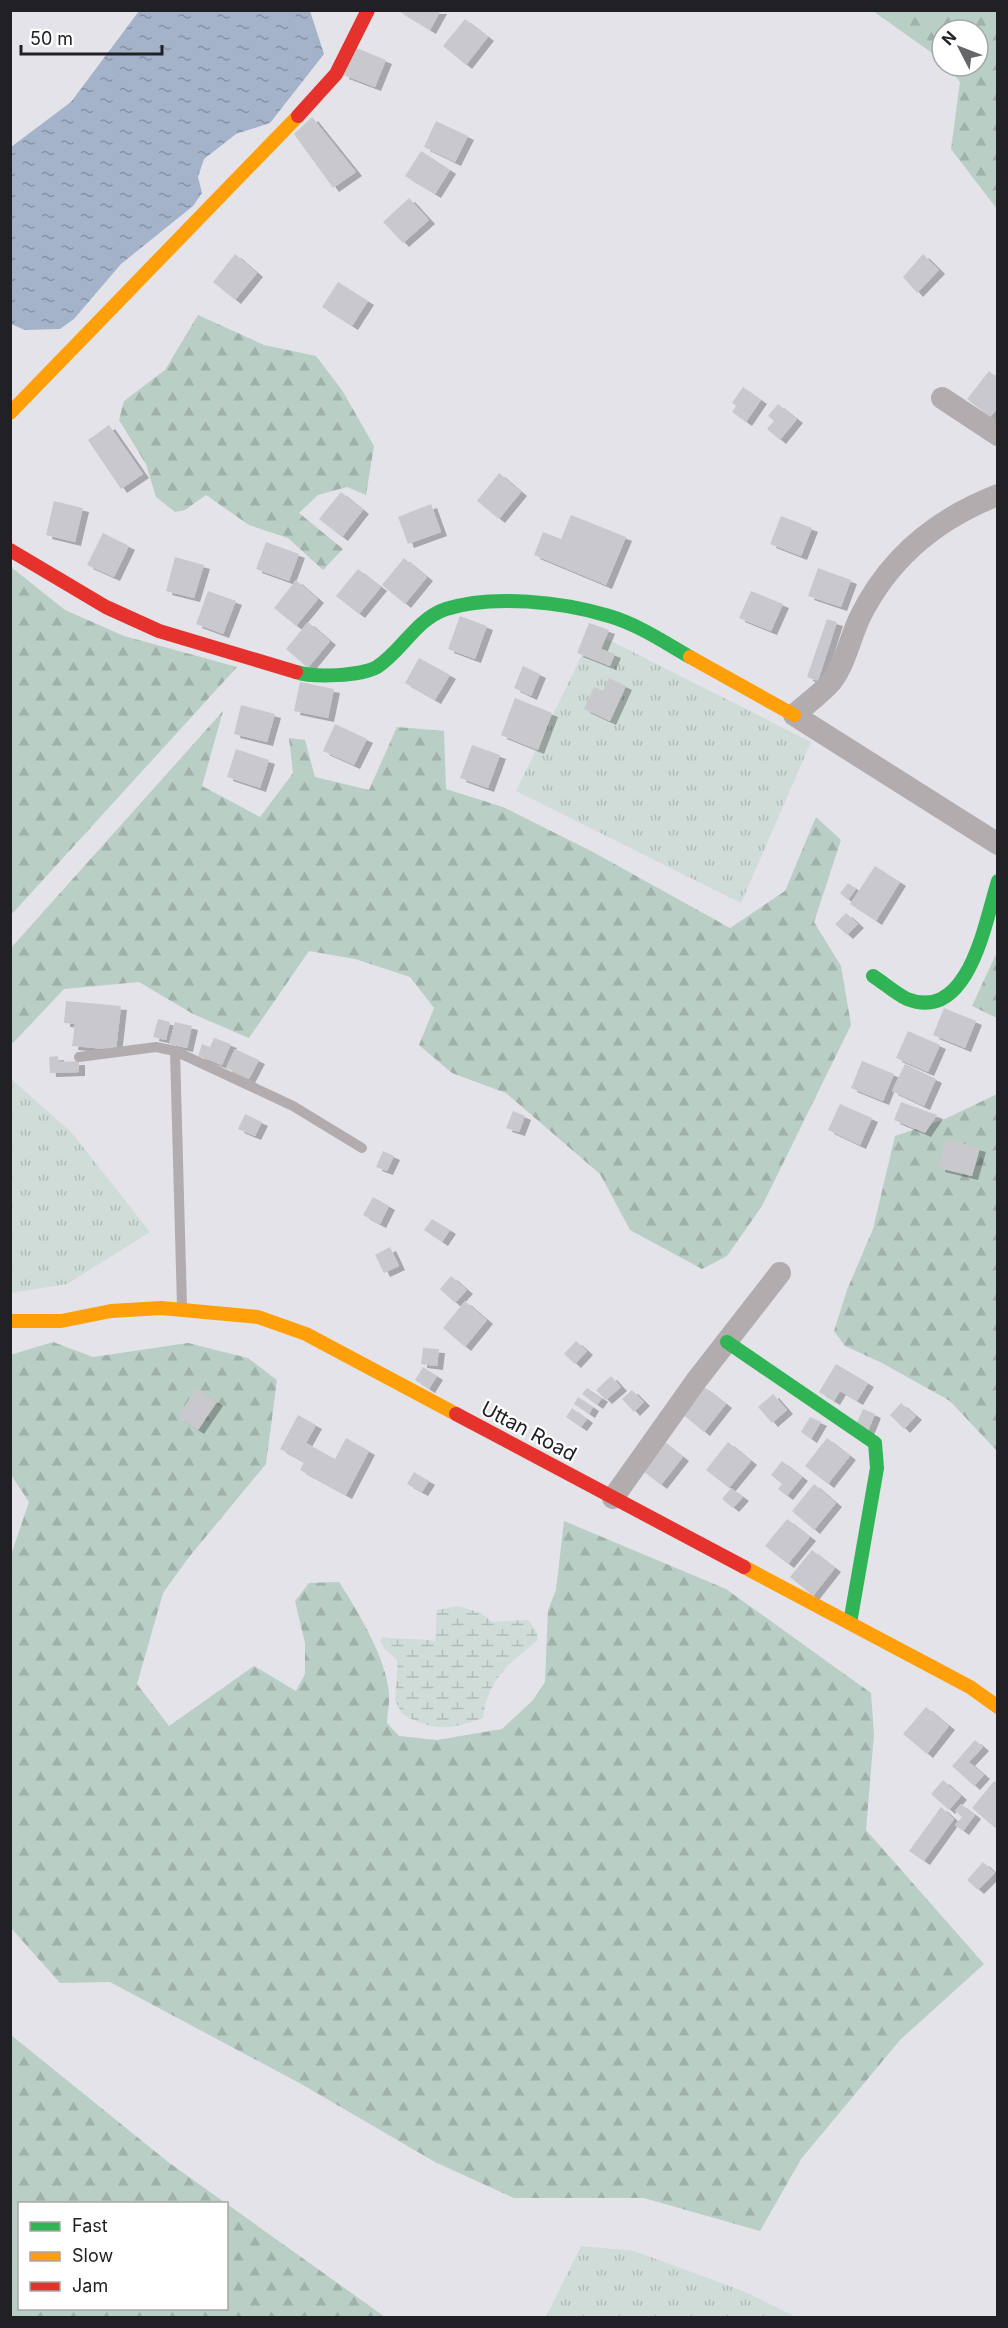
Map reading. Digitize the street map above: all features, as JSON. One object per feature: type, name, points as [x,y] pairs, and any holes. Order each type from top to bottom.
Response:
[{"type":"street","points":[[10,414],[271,146],[336,74],[368,10]]},
{"type":"street","points":[[942,398],[998,435]]},
{"type":"street","points":[[794,715],[831,682],[842,664],[870,597],[889,568],[940,523],[971,505],[998,495]]},
{"type":"street","points":[[10,550],[106,608],[159,631],[301,674],[341,675],[376,666],[424,621],[445,609],[475,603],[523,602],[571,607],[610,616],[650,634],[794,715],[998,844]]},
{"type":"street","points":[[873,976],[907,999],[933,1004],[951,994],[967,976],[998,880]]},
{"type":"street","points":[[613,1498],[780,1273]]},
{"type":"street","name":"Uttan Road","points":[[10,1322],[61,1321],[111,1311],[182,1309],[258,1317],[306,1334],[970,1687],[998,1707]]},
{"type":"street","points":[[727,1342],[875,1443],[877,1468],[850,1623]]},
{"type":"lane","points":[[79,1057],[156,1047],[175,1051],[293,1106],[362,1148]]},
{"type":"lane","points":[[175,1051],[182,1309]]},
{"type":"green space","points":[[873,11],[997,11],[997,209],[951,149],[960,82],[957,78],[990,78],[990,18],[930,18],[930,51]]},
{"type":"green space","points":[[198,315],[264,345],[316,356],[342,390],[374,446],[366,495],[347,487],[318,495],[299,513],[343,549],[323,570],[288,538],[249,525],[206,495],[185,510],[175,512],[156,497],[146,464],[119,420],[124,401],[165,370]]},
{"type":"green space","points":[[11,567],[65,610],[124,636],[237,667],[11,915]]},
{"type":"green space","points":[[593,632],[811,742],[741,903],[516,791]]},
{"type":"green space","points":[[223,711],[202,786],[260,817],[293,773],[289,738],[305,740],[315,777],[369,790],[397,727],[444,731],[446,789],[503,807],[593,852],[730,928],[785,891],[816,817],[841,840],[814,922],[841,966],[851,1025],[762,1206],[727,1256],[702,1269],[630,1230],[600,1174],[506,1093],[452,1073],[419,1045],[434,1008],[410,977],[355,959],[309,951],[249,1038],[193,1014],[139,982],[64,989],[13,1043],[11,1042],[11,948]]},
{"type":"green space","points":[[997,952],[998,1018],[972,1006]]},
{"type":"green space","points":[[11,1079],[71,1132],[150,1232],[67,1284],[11,1293]]},
{"type":"green space","points":[[997,1094],[997,1451],[950,1401],[882,1363],[845,1346],[834,1331],[847,1290],[873,1229],[895,1136],[945,1119]]},
{"type":"green space","points":[[53,1342],[93,1357],[188,1343],[248,1358],[277,1380],[266,1464],[189,1557],[163,1593],[137,1684],[169,1726],[254,1666],[296,1691],[305,1674],[305,1643],[295,1601],[309,1583],[339,1582],[363,1621],[383,1666],[389,1694],[387,1723],[399,1736],[437,1740],[502,1729],[533,1700],[545,1682],[548,1610],[556,1590],[564,1521],[726,1589],[871,1693],[874,1734],[866,1830],[984,1964],[900,2040],[801,2159],[760,2231],[644,2198],[514,2198],[435,2162],[303,2085],[110,1982],[60,1983],[11,1928],[10,1558],[29,1502],[11,1475],[10,1355]]},
{"type":"green space","points":[[458,1606],[481,1613],[492,1622],[528,1620],[536,1630],[538,1640],[509,1665],[495,1682],[483,1718],[451,1727],[424,1724],[402,1714],[395,1700],[398,1661],[384,1648],[380,1640],[383,1637],[435,1641],[437,1610]]},
{"type":"green space","points":[[11,2035],[168,2162],[224,2202],[18,2202],[18,2310],[228,2310],[228,2205],[385,2317],[11,2317]]},
{"type":"green space","points":[[581,2246],[634,2251],[743,2291],[796,2317],[546,2317]]},
{"type":"water","points":[[139,11],[310,11],[324,54],[270,123],[236,134],[204,159],[198,177],[202,193],[193,206],[121,264],[74,319],[60,329],[25,330],[11,324],[11,147],[71,102]]},
{"type":"building","points":[[397,10],[441,10],[430,30]]},
{"type":"building","points":[[465,19],[488,37],[466,65],[443,46]]},
{"type":"building","points":[[354,47],[386,60],[375,87],[343,75]]},
{"type":"building","points":[[312,117],[356,172],[333,188],[294,134]]},
{"type":"building","points":[[436,121],[468,136],[455,162],[424,147]]},
{"type":"building","points":[[421,151],[450,170],[435,194],[405,176]]},
{"type":"building","points":[[409,198],[429,220],[403,243],[383,222]]},
{"type":"building","points":[[235,254],[257,273],[235,300],[213,282]]},
{"type":"building","points":[[923,254],[939,270],[917,293],[903,277]]},
{"type":"building","points":[[338,282],[368,301],[352,326],[322,307]]},
{"type":"building","points":[[989,371],[998,378],[998,408],[990,417],[967,399]]},
{"type":"building","points":[[743,387],[761,400],[746,422],[732,412],[736,406],[732,403]]},
{"type":"building","points":[[778,404],[797,419],[780,440],[767,429],[774,421],[768,416]]},
{"type":"building","points":[[109,425],[143,474],[121,489],[88,440]]},
{"type":"building","points":[[499,473],[521,492],[499,519],[477,501]]},
{"type":"building","points":[[341,492],[363,510],[342,537],[319,519]]},
{"type":"building","points":[[54,501],[83,508],[75,542],[46,535]]},
{"type":"building","points":[[431,504],[441,532],[408,544],[398,517]]},
{"type":"building","points":[[571,515],[626,537],[606,585],[534,555],[543,532],[561,539]]},
{"type":"building","points":[[781,516],[812,528],[801,556],[770,544]]},
{"type":"building","points":[[103,533],[129,546],[114,577],[87,565]]},
{"type":"building","points":[[266,542],[299,554],[289,581],[256,569]]},
{"type":"building","points":[[175,557],[204,565],[194,598],[166,591]]},
{"type":"building","points":[[404,558],[427,577],[405,604],[382,585]]},
{"type":"building","points":[[818,568],[851,580],[841,607],[808,596]]},
{"type":"building","points":[[358,569],[381,587],[359,614],[336,596]]},
{"type":"building","points":[[296,580],[318,599],[296,626],[274,608]]},
{"type":"building","points":[[208,591],[236,601],[223,634],[196,624]]},
{"type":"building","points":[[751,591],[783,604],[771,631],[739,618]]},
{"type":"building","points":[[460,616],[487,626],[475,659],[448,649]]},
{"type":"building","points":[[827,619],[837,622],[818,681],[807,677]]},
{"type":"building","points":[[308,622],[330,641],[308,668],[286,649]]},
{"type":"building","points":[[589,623],[609,630],[601,649],[615,654],[610,666],[577,653]]},
{"type":"building","points":[[419,658],[450,675],[435,700],[405,683]]},
{"type":"building","points":[[523,666],[540,674],[531,696],[514,688]]},
{"type":"building","points":[[609,678],[626,686],[610,721],[584,709],[594,687],[603,691]]},
{"type":"building","points":[[300,682],[334,689],[328,718],[294,711]]},
{"type":"building","points":[[515,698],[552,713],[538,750],[501,735]]},
{"type":"building","points":[[241,705],[275,714],[267,742],[234,734]]},
{"type":"building","points":[[335,724],[367,739],[354,765],[323,751]]},
{"type":"building","points":[[472,745],[500,755],[488,788],[460,778]]},
{"type":"building","points":[[236,749],[269,760],[260,788],[227,777]]},
{"type":"building","points":[[875,866],[900,882],[876,921],[850,904]]},
{"type":"building","points":[[848,883],[856,889],[848,900],[840,893]]},
{"type":"building","points":[[846,913],[858,924],[847,935],[835,924]]},
{"type":"building","points":[[66,1001],[121,1006],[116,1050],[72,1046],[75,1024],[64,1023]]},
{"type":"building","points":[[944,1008],[976,1021],[965,1048],[933,1035]]},
{"type":"building","points":[[158,1019],[170,1022],[166,1040],[153,1037]]},
{"type":"building","points":[[175,1022],[192,1026],[187,1048],[169,1044]]},
{"type":"building","points":[[908,1031],[940,1045],[928,1072],[896,1058]]},
{"type":"building","points":[[214,1038],[231,1044],[222,1065],[198,1056],[202,1044],[210,1047]]},
{"type":"building","points":[[235,1049],[259,1060],[249,1079],[226,1068]]},
{"type":"building","points":[[58,1056],[59,1062],[79,1061],[79,1072],[50,1073],[49,1057]]},
{"type":"building","points":[[862,1061],[894,1074],[883,1101],[851,1088]]},
{"type":"building","points":[[905,1064],[936,1079],[924,1106],[892,1091]]},
{"type":"building","points":[[901,1102],[937,1115],[925,1133],[894,1120]]},
{"type":"building","points":[[840,1104],[872,1118],[860,1145],[828,1130]]},
{"type":"building","points":[[513,1111],[525,1116],[519,1132],[506,1128]]},
{"type":"building","points":[[245,1114],[262,1122],[255,1136],[238,1129]]},
{"type":"building","points":[[946,1139],[980,1148],[972,1176],[939,1168]]},
{"type":"building","points":[[383,1151],[394,1156],[387,1171],[376,1167]]},
{"type":"building","points":[[373,1197],[389,1206],[380,1224],[363,1215]]},
{"type":"building","points":[[432,1219],[450,1230],[442,1242],[424,1230]]},
{"type":"building","points":[[390,1247],[399,1266],[384,1273],[375,1255]]},
{"type":"building","points":[[451,1276],[467,1290],[455,1303],[440,1289]]},
{"type":"building","points":[[465,1301],[487,1320],[465,1347],[443,1328]]},
{"type":"building","points":[[576,1341],[587,1351],[575,1364],[564,1354]]},
{"type":"building","points":[[423,1348],[439,1349],[437,1366],[421,1364]]},
{"type":"building","points":[[836,1364],[868,1383],[857,1401],[840,1391],[834,1401],[819,1392]]},
{"type":"building","points":[[423,1367],[437,1376],[429,1389],[415,1380]]},
{"type":"building","points":[[611,1376],[621,1387],[606,1400],[596,1390]]},
{"type":"building","points":[[703,1386],[726,1404],[704,1432],[681,1413]]},
{"type":"building","points":[[196,1388],[217,1402],[198,1430],[178,1417]]},
{"type":"building","points":[[587,1388],[602,1398],[597,1405],[582,1394]]},
{"type":"building","points":[[632,1390],[644,1402],[634,1412],[622,1399]]},
{"type":"building","points":[[773,1394],[787,1410],[772,1423],[758,1407]]},
{"type":"building","points":[[578,1397],[593,1407],[589,1414],[574,1404]]},
{"type":"building","points":[[901,1403],[916,1416],[904,1429],[890,1415]]},
{"type":"building","points":[[572,1408],[587,1419],[581,1427],[566,1417]]},
{"type":"building","points":[[863,1409],[875,1414],[868,1431],[856,1425]]},
{"type":"building","points":[[298,1415],[316,1425],[306,1443],[335,1459],[346,1438],[369,1451],[346,1495],[300,1470],[304,1462],[280,1449]]},
{"type":"building","points":[[810,1417],[821,1422],[811,1439],[801,1432]]},
{"type":"building","points":[[827,1438],[850,1456],[828,1484],[805,1466]]},
{"type":"building","points":[[660,1439],[683,1457],[661,1485],[638,1467]]},
{"type":"building","points":[[728,1442],[751,1461],[729,1488],[706,1470]]},
{"type":"building","points":[[782,1461],[802,1477],[787,1496],[778,1489],[782,1484],[771,1475]]},
{"type":"building","points":[[414,1472],[429,1481],[422,1492],[407,1484]]},
{"type":"building","points":[[814,1484],[836,1503],[814,1530],[792,1511]]},
{"type":"building","points":[[731,1488],[743,1497],[733,1508],[722,1499]]},
{"type":"building","points":[[787,1519],[810,1537],[788,1564],[765,1546]]},
{"type":"building","points":[[812,1550],[835,1568],[813,1596],[790,1577]]},
{"type":"building","points":[[926,1707],[949,1726],[927,1754],[903,1734]]},
{"type":"building","points":[[975,1740],[983,1747],[969,1762],[984,1775],[974,1786],[952,1766]]},
{"type":"building","points":[[943,1780],[961,1796],[949,1810],[931,1794]]},
{"type":"building","points":[[994,1781],[998,1784],[998,1823],[994,1827],[972,1808]]},
{"type":"building","points":[[961,1804],[975,1815],[963,1831],[955,1825],[962,1817],[955,1811]]},
{"type":"building","points":[[941,1807],[954,1819],[924,1861],[909,1851]]},
{"type":"building","points":[[983,1862],[995,1873],[978,1890],[967,1880]]},
{"type":"traffic: fast","points":[[296,672],[337,675],[369,670],[386,660],[435,614],[464,604],[506,601],[571,607],[619,619],[690,657]]},
{"type":"traffic: fast","points":[[873,976],[907,999],[928,1003],[946,996],[960,983],[971,964],[980,943],[998,881]]},
{"type":"traffic: fast","points":[[727,1342],[875,1443],[877,1468],[850,1623]]},
{"type":"traffic: slow","points":[[10,413],[298,116]]},
{"type":"traffic: slow","points":[[690,657],[794,715]]},
{"type":"traffic: slow","points":[[10,1321],[61,1321],[111,1311],[161,1308],[258,1317],[306,1334],[456,1414]]},
{"type":"traffic: slow","points":[[744,1567],[970,1687],[998,1707]]},
{"type":"traffic: jam","points":[[298,116],[336,74],[368,10]]},
{"type":"traffic: jam","points":[[10,550],[106,607],[159,631],[296,672]]},
{"type":"traffic: jam","points":[[456,1414],[744,1567]]}]
